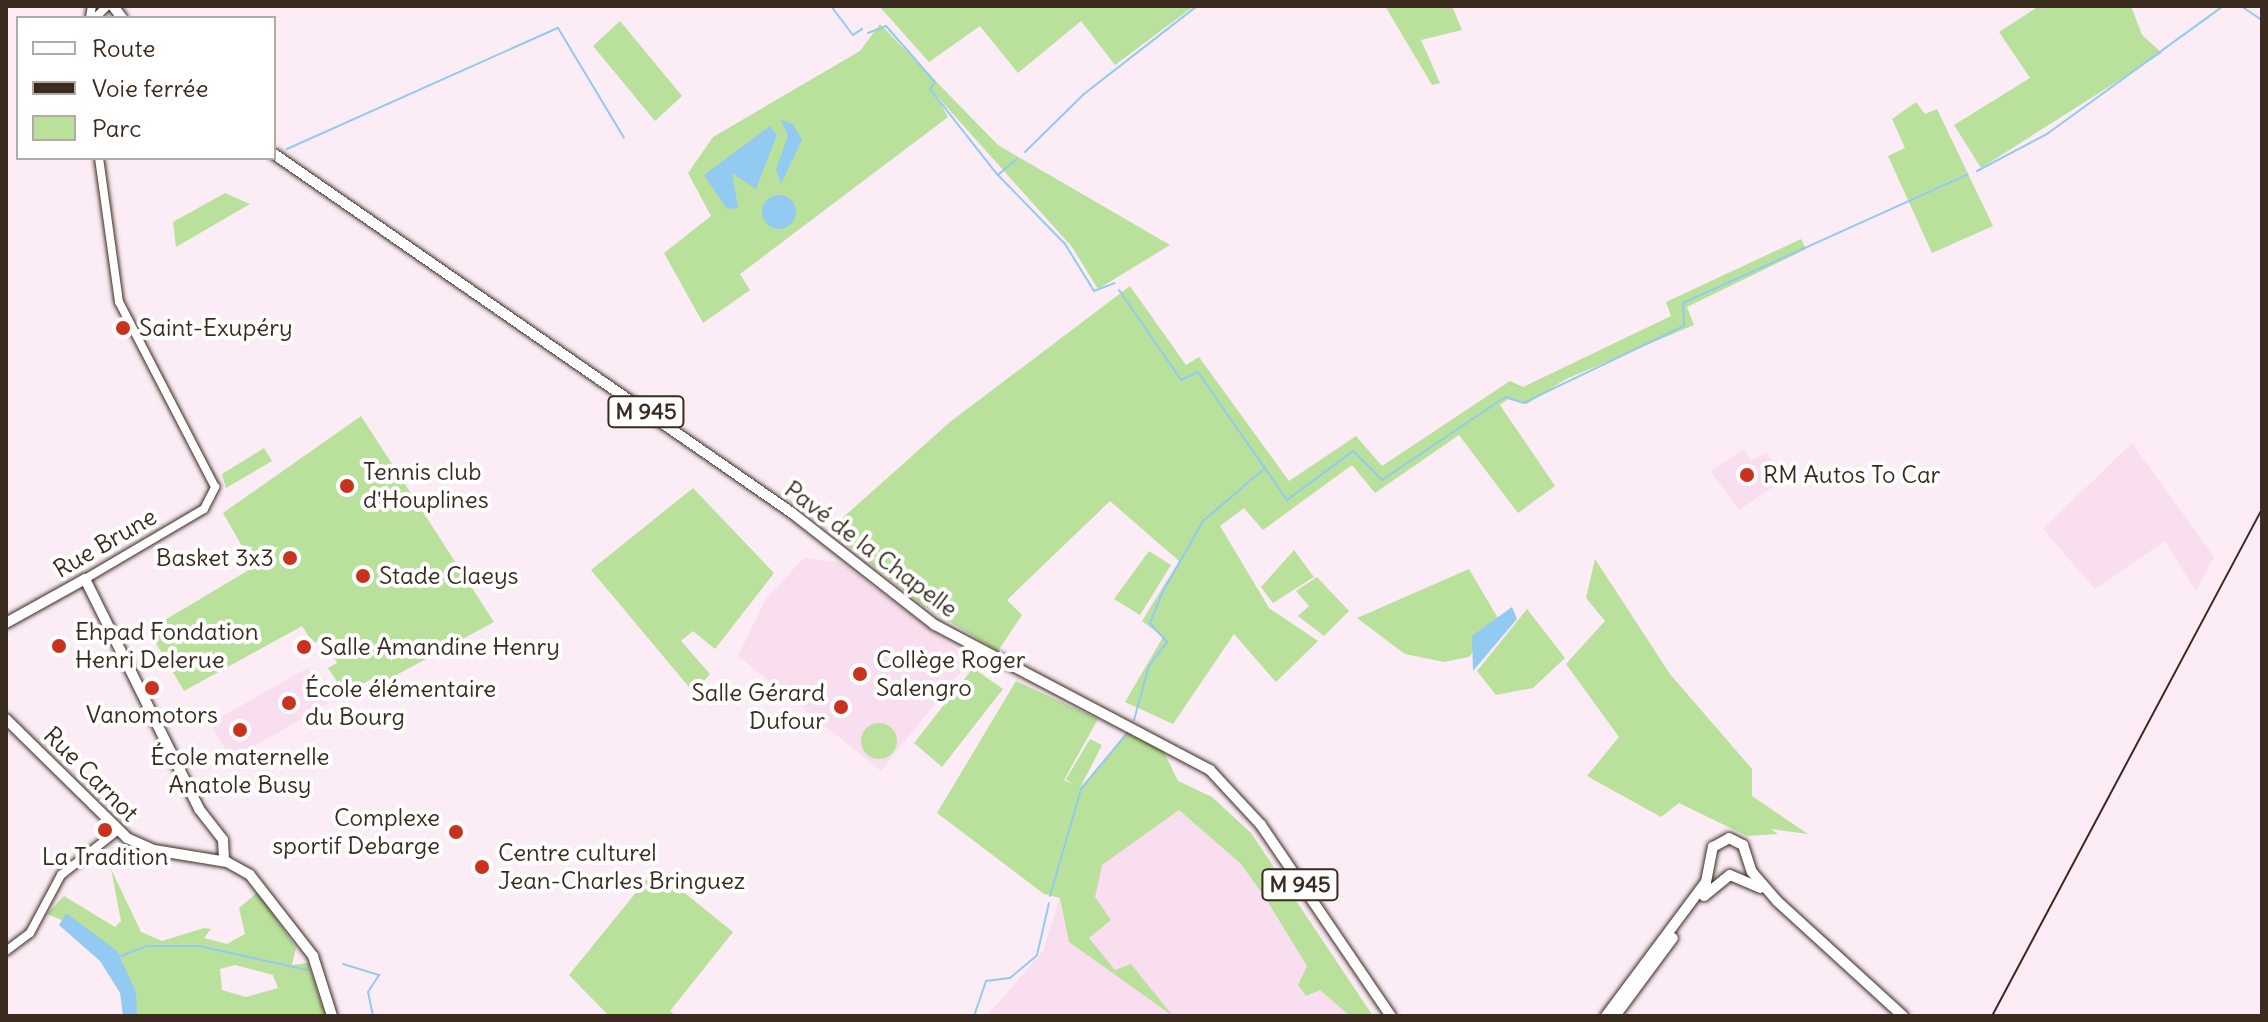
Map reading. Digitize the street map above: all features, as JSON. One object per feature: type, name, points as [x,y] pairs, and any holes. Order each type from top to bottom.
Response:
[{"type":"main road","name":"Pavé de la Chapelle","points":[[276,155],[782,506],[949,634],[1210,770],[1252,813],[1391,1016]]},
{"type":"main road","name":"Rue Brune","points":[[6,623],[85,579]]},
{"type":"main road","points":[[85,579],[190,787],[223,840],[224,861]]},
{"type":"main road","name":"Rue Carnot","points":[[6,719],[117,831],[154,850],[224,861],[245,871],[313,956],[332,1016]]},
{"type":"main road","points":[[1606,1016],[1703,886],[1712,863],[1713,847],[1726,839],[1741,843],[1747,859],[1777,901],[1903,1016]]},
{"type":"main road","points":[[1615,1016],[1713,885],[1731,875],[1747,859]]},
{"type":"main road","points":[[1712,863],[1777,901]]},
{"type":"street","name":"Rue Brune","points":[[85,579],[204,509],[215,490],[119,302],[99,160]]},
{"type":"street","points":[[6,951],[27,937],[64,872],[117,831]]},
{"type":"shaded area","points":[[2132,443],[2214,557],[2196,591],[2165,541],[2095,589],[2043,529]]},
{"type":"shaded area","name":"RM Autos To Car","points":[[1744,449],[1751,461],[1767,453],[1783,480],[1739,510],[1711,471]]},
{"type":"shaded area","name":"Collège Roger Salengro","points":[[804,558],[842,563],[970,660],[881,771],[738,656],[767,597]]},
{"type":"shaded area","points":[[308,668],[328,704],[231,759],[210,723]]},
{"type":"shaded area","points":[[1178,781],[1372,1016],[987,1016],[1043,951],[1060,898]]},
{"type":"green space","points":[[879,6],[1194,6],[1115,65],[1081,21],[1018,73],[980,26],[929,62]]},
{"type":"green space","points":[[1385,6],[1452,6],[1462,30],[1421,40],[1440,83],[1432,85]]},
{"type":"green space","points":[[2039,6],[2131,6],[2142,35],[2162,53],[1981,168],[1954,125],[2030,78],[1999,32]]},
{"type":"green space","points":[[620,21],[682,96],[655,121],[593,46]]},
{"type":"green space","points":[[880,24],[998,145],[1170,245],[1098,289],[1072,247],[936,95],[948,117],[740,274],[750,290],[703,323],[664,253],[711,216],[688,173],[713,137],[860,51]]},
{"type":"green space","points":[[1916,102],[1925,114],[1937,109],[1993,226],[1932,253],[1888,156],[1905,148],[1892,119]]},
{"type":"green space","points":[[225,193],[250,204],[176,247],[173,222]]},
{"type":"green space","points":[[1801,239],[1806,249],[1687,307],[1694,325],[1566,379],[1527,404],[1508,399],[1500,405],[1555,486],[1518,513],[1459,435],[1375,493],[1352,465],[1263,530],[1244,508],[1220,526],[1269,608],[1318,641],[1276,682],[1234,634],[1173,724],[1125,702],[1163,637],[1142,621],[1179,561],[1110,501],[1007,600],[1022,615],[998,651],[921,604],[829,530],[950,422],[1130,286],[1186,365],[1199,357],[1289,481],[1356,436],[1382,466],[1510,381],[1523,387],[1671,316],[1666,302]]},
{"type":"green space","points":[[361,416],[494,622],[378,685],[373,678],[345,694],[328,668],[337,663],[325,638],[313,643],[302,626],[184,691],[148,630],[254,567],[223,513]]},
{"type":"green space","points":[[264,448],[272,461],[226,488],[222,474]]},
{"type":"green space","points":[[693,488],[774,573],[715,649],[693,631],[681,641],[710,674],[694,693],[591,570]]},
{"type":"green space","points":[[1294,550],[1314,577],[1273,603],[1261,587]]},
{"type":"green space","points":[[1149,551],[1171,565],[1140,615],[1114,599]]},
{"type":"green space","points":[[1595,559],[1670,674],[1752,769],[1752,796],[1808,834],[1771,829],[1778,834],[1747,836],[1679,803],[1661,817],[1587,776],[1619,737],[1566,664],[1605,621],[1586,598]]},
{"type":"green space","points":[[1469,569],[1499,620],[1469,657],[1444,662],[1405,654],[1357,618]]},
{"type":"green space","points":[[1317,577],[1349,611],[1324,636],[1298,616],[1309,606],[1296,591]]},
{"type":"green space","points":[[1527,609],[1565,658],[1533,688],[1496,695],[1477,671]]},
{"type":"green space","points":[[973,668],[1003,689],[942,767],[914,743]]},
{"type":"green space","points":[[1016,681],[1098,719],[1064,780],[1072,784],[1066,779],[1090,739],[1102,745],[1080,788],[1129,731],[1161,746],[1178,781],[1212,797],[1251,833],[1373,1016],[1350,1016],[1320,990],[1306,996],[1298,985],[1307,966],[1266,899],[1241,864],[1179,810],[1102,865],[1095,897],[1111,920],[1089,938],[1115,970],[1131,964],[1173,1016],[1069,942],[1060,898],[1044,894],[937,813]]},
{"type":"green space","points":[[879,723],[892,728],[897,741],[892,754],[879,759],[866,754],[861,741],[866,728]]},
{"type":"green space","points":[[111,869],[141,932],[162,941],[204,928],[211,929],[204,938],[227,944],[245,934],[239,908],[258,892],[296,948],[292,965],[308,963],[326,1016],[137,1016],[122,961],[66,913],[62,920],[47,914],[64,896],[115,927],[121,921]],"holes":[[[235,965],[273,975],[278,988],[246,997],[222,990],[220,969]]]},
{"type":"green space","points":[[655,869],[733,932],[670,1011],[676,1016],[609,1016],[569,975]]},
{"type":"water","points":[[781,120],[793,124],[802,140],[781,184],[776,169],[788,136]]},
{"type":"water","points":[[770,126],[777,135],[756,189],[732,173],[738,208],[727,209],[704,175]]},
{"type":"water","points":[[779,195],[791,200],[796,212],[791,224],[779,229],[767,224],[762,212],[767,200]]},
{"type":"water","points":[[1512,607],[1517,619],[1473,671],[1472,636]]},
{"type":"water","points":[[66,913],[117,951],[136,992],[137,1016],[123,1016],[120,993],[100,961],[59,925]]},
{"type":"waterway","points":[[831,6],[853,35],[862,29]]},
{"type":"waterway","points":[[1025,152],[1084,94],[1197,6]]},
{"type":"waterway","points":[[1212,6],[1220,6]]},
{"type":"waterway","points":[[1977,171],[2047,134],[2223,6]]},
{"type":"waterway","points":[[2241,6],[2262,20]]},
{"type":"waterway","points":[[868,33],[886,26],[935,82],[930,89],[996,173],[1065,244],[1094,291],[1115,283]]},
{"type":"waterway","points":[[287,149],[558,28],[624,138]]},
{"type":"waterway","points":[[999,174],[1017,159]]},
{"type":"waterway","points":[[1119,290],[1181,380],[1198,372],[1287,500],[1353,451],[1382,480],[1505,397],[1523,403],[1684,326],[1683,303],[1967,175]]},
{"type":"waterway","points":[[1134,720],[1149,666],[1167,642],[1150,623],[1162,593],[1203,521],[1265,468]]},
{"type":"waterway","points":[[1050,896],[1081,789],[1128,732]]},
{"type":"waterway","points":[[974,1016],[986,981],[1010,978],[1037,955],[1049,903]]},
{"type":"waterway","points":[[118,957],[147,946],[199,946],[307,970]]},
{"type":"waterway","points":[[343,964],[379,975],[368,992],[373,1016]]},
{"type":"railway","points":[[1992,1016],[2262,509]]},
{"type":"place","name":"Saint-Exupéry","points":[[123,328]]},
{"type":"place","name":"RM Autos To Car","points":[[1747,475]]},
{"type":"place","name":"Tennis club d'Houplines","points":[[347,486]]},
{"type":"place","name":"Basket 3x3","points":[[290,558]]},
{"type":"place","name":"Stade Claeys","points":[[363,576]]},
{"type":"place","name":"Ehpad Fondation Henri Delerue","points":[[59,646]]},
{"type":"place","name":"Salle Amandine Henry","points":[[304,647]]},
{"type":"place","name":"Collège Roger Salengro","points":[[860,674]]},
{"type":"place","name":"Vanomotors","points":[[152,688]]},
{"type":"place","name":"École élémentaire du Bourg","points":[[289,703]]},
{"type":"place","name":"Salle Gérard Dufour","points":[[841,707]]},
{"type":"place","name":"École maternelle Anatole Busy","points":[[240,730]]},
{"type":"place","name":"La Tradition","points":[[105,830]]},
{"type":"place","name":"Complexe sportif Debarge","points":[[456,832]]},
{"type":"place","name":"Centre culturel Jean-Charles Bringuez","points":[[482,867]]}]
